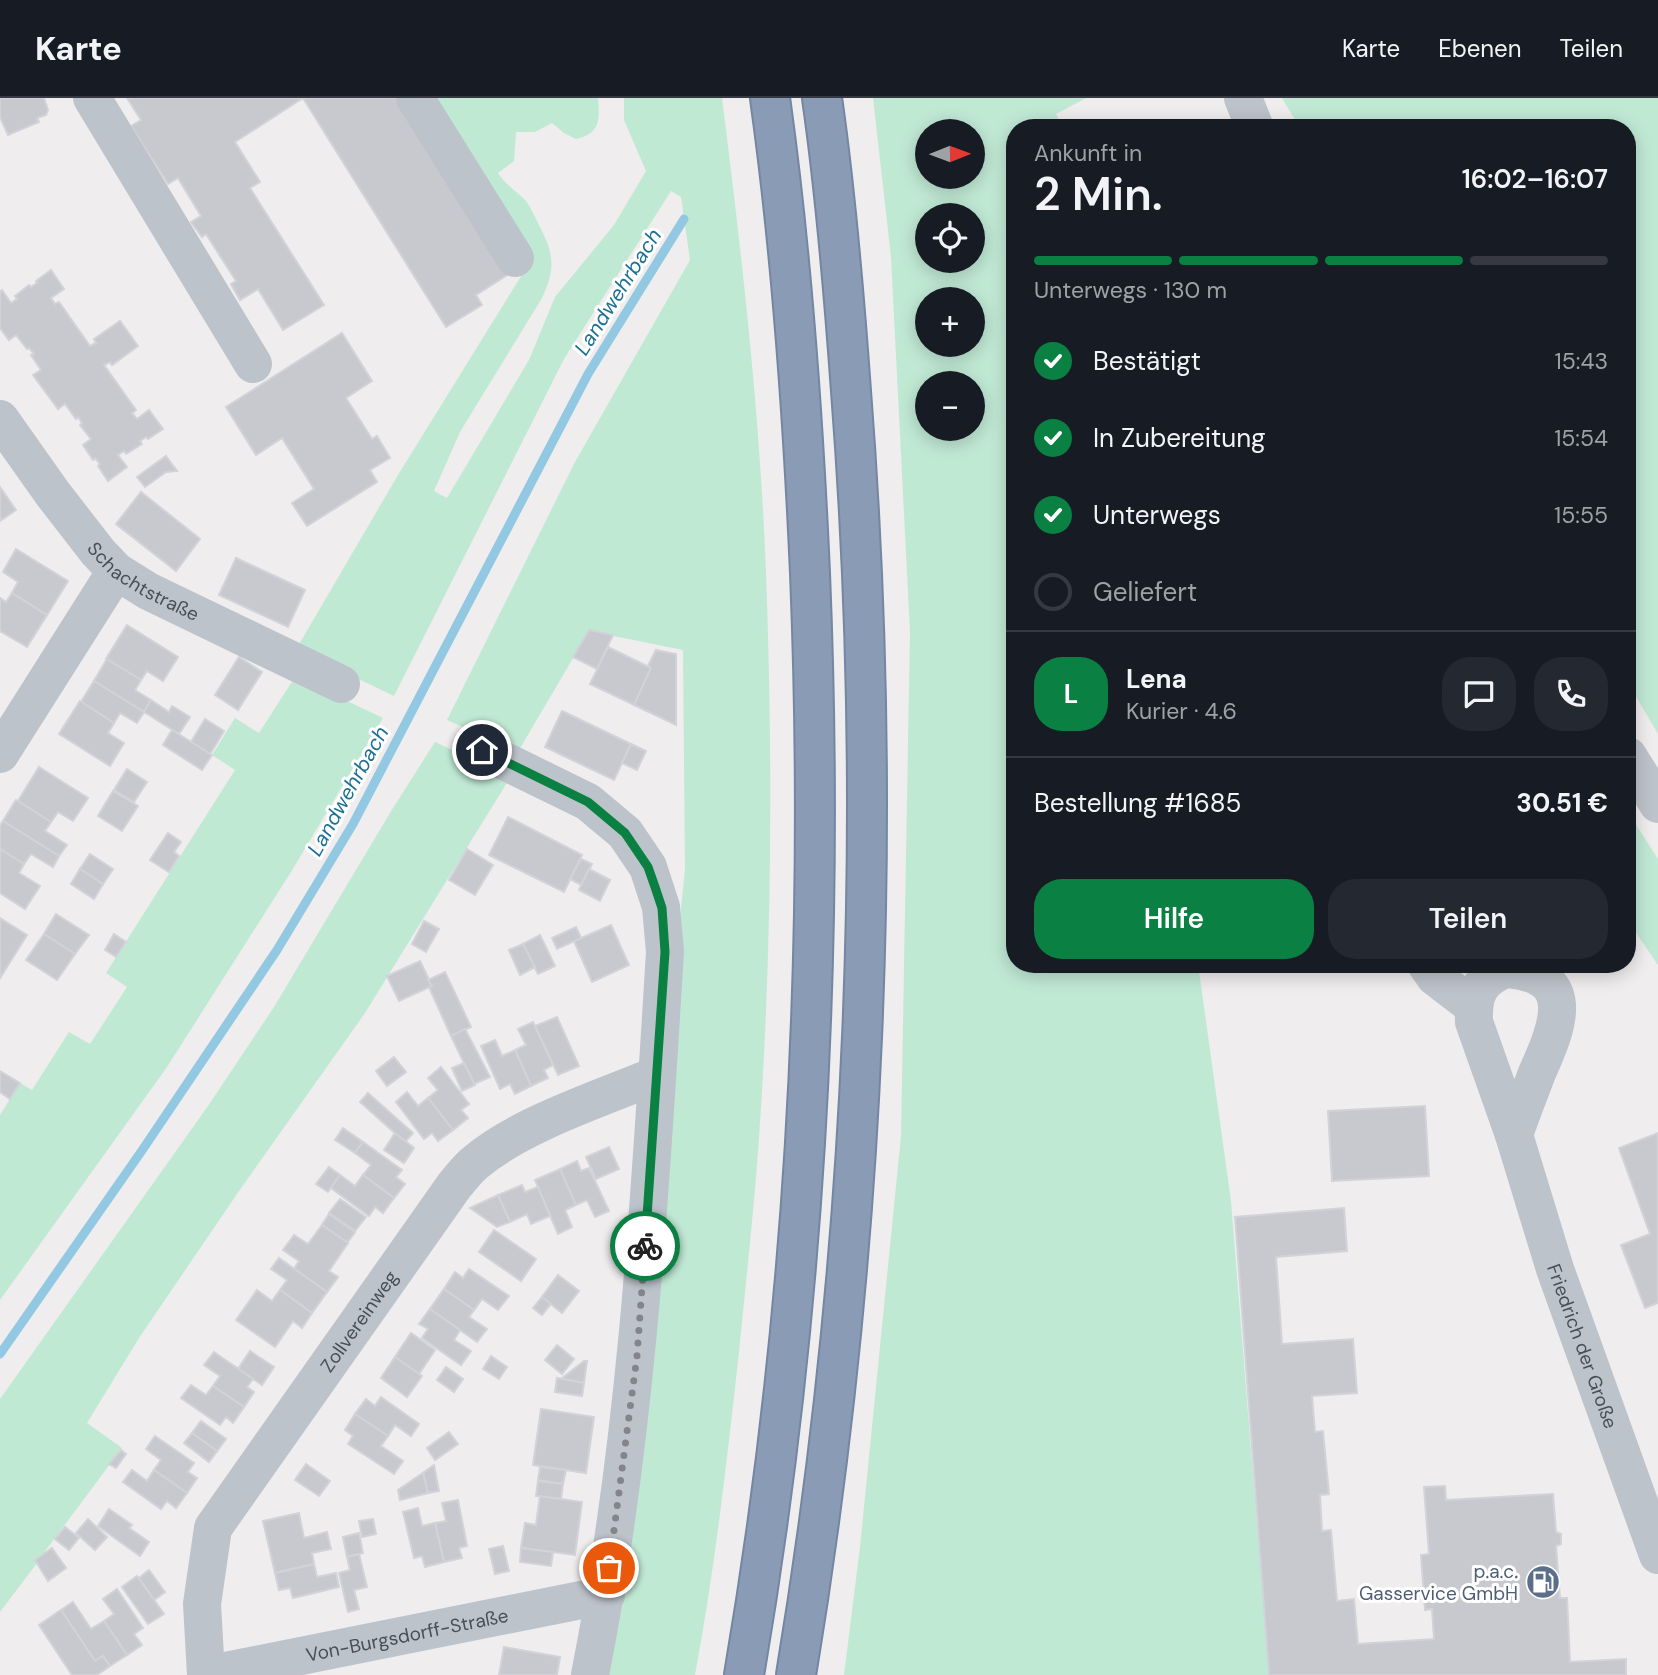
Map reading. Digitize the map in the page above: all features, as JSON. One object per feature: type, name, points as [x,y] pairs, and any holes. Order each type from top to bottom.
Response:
[{"type":"highway","points":[[744,1675],[773,1476],[802,1182],[812,992],[815,837],[813,653],[805,462],[794,311],[770,98]]},
{"type":"highway","points":[[796,1675],[818,1531],[852,1206],[862,1028],[867,833],[859,491],[845,307],[822,98]]},
{"type":"street","points":[[92,98],[254,364]]},
{"type":"street","points":[[415,98],[515,258]]},
{"type":"street","points":[[1243,98],[1251,119]]},
{"type":"street","name":"Schachtstraße","points":[[0,419],[53,494],[116,571],[148,591],[341,684]]},
{"type":"street","points":[[0,754],[116,571]]},
{"type":"street","points":[[482,750],[588,802],[625,833],[648,867],[662,908],[665,952],[637,1356],[606,1595],[590,1675]]},
{"type":"street","points":[[1636,769],[1658,804]]},
{"type":"street","points":[[1432,973],[1473,1006],[1479,988],[1496,973]]},
{"type":"street","points":[[1514,1135],[1556,1030],[1558,1011],[1554,995],[1548,984],[1531,973]]},
{"type":"street","name":"Friedrich der Große","points":[[1473,1006],[1474,1021],[1514,1135],[1555,1269],[1658,1555]]},
{"type":"street","name":"Zollvereinweg","points":[[206,1675],[202,1604],[213,1528],[454,1186],[474,1163],[499,1144],[657,1075]]},
{"type":"street","name":"Von-Burgsdorff-Straße","points":[[206,1675],[606,1595]]},
{"type":"green space","points":[[427,98],[598,98],[599,106],[597,125],[584,137],[576,139],[552,123],[535,132],[516,132],[514,161],[498,173],[531,209],[548,244],[550,278],[542,298],[460,432],[434,491],[447,498],[529,360],[555,297],[614,225],[646,171],[624,120],[624,98],[722,98],[749,335],[763,513],[770,714],[770,856],[767,997],[752,1218],[725,1473],[695,1675],[600,1675],[685,870],[683,650],[589,631],[519,750],[447,720],[575,462],[690,260],[681,197],[671,191],[564,359],[394,696],[298,646],[398,475],[531,260]]},
{"type":"green space","points":[[873,98],[1086,98],[1056,114],[1059,119],[1006,119],[1006,973],[1199,973],[1231,1201],[1269,1675],[844,1675],[860,1547],[901,1136],[910,632],[891,257]]},
{"type":"green space","points":[[1282,98],[1658,98],[1658,734],[1636,697],[1636,119],[1295,119]]},
{"type":"green space","points":[[293,680],[326,691],[383,718],[291,872],[167,1067],[0,1300],[0,1115],[20,1083],[32,1090],[69,1032],[90,1044],[127,987],[106,973],[235,770],[212,755],[235,718],[259,733]]},
{"type":"green space","points":[[435,742],[474,760],[508,781],[365,1013],[139,1338],[87,1423],[122,1448],[43,1554],[35,1560],[37,1563],[0,1612],[0,1399],[208,1106],[274,1007]]},
{"type":"green space","points":[[1636,825],[1658,859],[1658,965],[1636,933]]},
{"type":"building","points":[[0,98],[44,98],[48,110],[46,115],[37,118],[39,122],[8,135],[0,117]]},
{"type":"building","points":[[127,98],[303,98],[235,142],[260,182],[250,188],[324,305],[283,330],[258,289],[240,300],[231,284],[236,281],[206,234],[202,237],[191,222],[201,216],[178,178],[168,184],[131,126],[141,120]]},
{"type":"building","points":[[303,98],[399,98],[509,274],[476,295],[482,305],[446,327]]},
{"type":"building","points":[[51,270],[64,289],[51,298],[55,304],[59,302],[90,346],[96,343],[94,339],[120,321],[138,346],[112,365],[110,362],[104,365],[136,410],[132,413],[137,419],[149,410],[163,429],[140,441],[142,444],[126,454],[124,451],[118,455],[127,467],[108,481],[98,466],[100,464],[95,458],[93,460],[83,445],[91,439],[80,425],[82,423],[78,417],[76,419],[65,404],[58,409],[33,375],[41,370],[31,355],[34,354],[16,335],[9,340],[0,328],[0,292],[2,290],[11,303],[17,299],[15,296],[29,285],[31,287],[37,283],[36,281]]},
{"type":"building","points":[[342,333],[372,381],[346,398],[372,439],[377,436],[390,458],[370,470],[377,482],[307,526],[292,503],[314,489],[282,438],[256,455],[226,407]]},
{"type":"building","points":[[166,456],[177,471],[166,472],[145,487],[137,477]]},
{"type":"building","points":[[0,487],[16,510],[0,521]]},
{"type":"building","points":[[141,492],[200,539],[176,571],[116,524]]},
{"type":"building","points":[[16,549],[68,581],[47,615],[12,593],[18,582],[3,572]]},
{"type":"building","points":[[236,558],[305,590],[288,627],[219,595]]},
{"type":"building","points":[[12,593],[47,615],[27,647],[0,631],[0,598],[6,602]]},
{"type":"building","points":[[127,625],[178,657],[163,681],[147,671],[141,680],[106,659]]},
{"type":"building","points":[[589,630],[613,635],[597,669],[573,657]]},
{"type":"building","points":[[608,647],[651,668],[634,705],[590,684]]},
{"type":"building","points":[[656,650],[676,654],[676,725],[634,705]]},
{"type":"building","points":[[239,657],[262,672],[238,710],[215,695]]},
{"type":"building","points":[[107,659],[141,680],[135,690],[151,700],[144,712],[94,681]]},
{"type":"building","points":[[94,681],[144,712],[137,723],[120,713],[114,723],[81,702]]},
{"type":"building","points":[[151,700],[169,712],[172,706],[190,717],[179,734],[144,712]]},
{"type":"building","points":[[80,701],[114,723],[108,733],[124,743],[110,766],[59,734]]},
{"type":"building","points":[[562,711],[631,744],[614,780],[545,747]]},
{"type":"building","points":[[205,719],[224,731],[210,754],[191,742]]},
{"type":"building","points":[[172,730],[212,755],[202,770],[163,745]]},
{"type":"building","points":[[631,744],[646,751],[637,770],[622,763]]},
{"type":"building","points":[[39,767],[88,798],[73,821],[58,812],[51,822],[18,801]]},
{"type":"building","points":[[127,769],[147,782],[134,802],[114,790]]},
{"type":"building","points":[[113,791],[138,806],[122,831],[98,816]]},
{"type":"building","points":[[16,800],[51,822],[45,831],[67,845],[59,856],[3,821]]},
{"type":"building","points":[[508,817],[582,855],[564,892],[489,855]]},
{"type":"building","points":[[3,821],[59,856],[53,867],[31,854],[24,864],[0,849],[0,826]]},
{"type":"building","points":[[168,833],[181,842],[174,852],[179,856],[169,872],[150,860]]},
{"type":"building","points":[[0,849],[24,864],[19,873],[40,886],[25,909],[0,893]]},
{"type":"building","points":[[467,849],[493,865],[475,895],[449,880]]},
{"type":"building","points":[[90,854],[113,869],[103,884],[80,869]]},
{"type":"building","points":[[581,859],[592,864],[581,885],[570,879]]},
{"type":"building","points":[[80,869],[103,884],[94,899],[71,884]]},
{"type":"building","points":[[589,869],[610,880],[600,901],[579,890]]},
{"type":"building","points":[[56,914],[89,935],[75,954],[44,934]]},
{"type":"building","points":[[0,918],[27,935],[0,978]]},
{"type":"building","points":[[424,921],[439,929],[426,952],[412,944]]},
{"type":"building","points":[[611,925],[629,965],[592,982],[574,941]]},
{"type":"building","points":[[576,927],[581,938],[557,949],[552,938]]},
{"type":"building","points":[[44,934],[75,954],[57,980],[26,960]]},
{"type":"building","points":[[114,934],[126,942],[116,957],[105,950]]},
{"type":"building","points":[[540,935],[555,966],[538,974],[523,944]]},
{"type":"building","points":[[523,944],[535,967],[520,975],[509,950]]},
{"type":"building","points":[[420,961],[432,986],[399,1001],[387,976]]},
{"type":"building","points":[[445,972],[471,1027],[451,1036],[428,980]]},
{"type":"building","points":[[557,1017],[579,1066],[558,1075],[535,1026]]},
{"type":"building","points":[[533,1022],[553,1065],[544,1070],[548,1078],[531,1086],[515,1050],[526,1045],[518,1029]]},
{"type":"building","points":[[465,1029],[490,1077],[474,1084],[451,1036]]},
{"type":"building","points":[[495,1040],[502,1056],[515,1050],[531,1086],[515,1094],[510,1084],[500,1089],[481,1046]]},
{"type":"building","points":[[394,1057],[406,1072],[387,1086],[376,1071]]},
{"type":"building","points":[[464,1063],[475,1085],[462,1091],[452,1068]]},
{"type":"building","points":[[441,1067],[469,1104],[461,1110],[468,1118],[453,1130],[428,1098],[438,1090],[428,1078]]},
{"type":"building","points":[[0,1071],[20,1083],[10,1099],[0,1092]]},
{"type":"building","points":[[407,1092],[418,1106],[428,1098],[453,1130],[438,1141],[432,1133],[424,1139],[396,1102]]},
{"type":"building","points":[[368,1093],[413,1133],[405,1142],[360,1102]]},
{"type":"building","points":[[1425,1106],[1429,1176],[1332,1181],[1328,1111]]},
{"type":"building","points":[[343,1128],[363,1142],[355,1153],[335,1140]]},
{"type":"building","points":[[395,1133],[414,1148],[404,1163],[384,1150]]},
{"type":"building","points":[[1658,1133],[1658,1303],[1645,1308],[1621,1245],[1650,1234],[1619,1148]]},
{"type":"building","points":[[363,1142],[402,1170],[396,1177],[405,1184],[394,1198],[363,1175],[371,1165],[355,1153]]},
{"type":"building","points":[[609,1147],[619,1169],[596,1179],[586,1157]]},
{"type":"building","points":[[577,1161],[581,1171],[589,1168],[609,1211],[595,1217],[587,1200],[576,1205],[560,1169]]},
{"type":"building","points":[[329,1167],[340,1175],[328,1192],[316,1184]]},
{"type":"building","points":[[560,1169],[576,1205],[565,1210],[572,1227],[558,1234],[535,1180]]},
{"type":"building","points":[[340,1175],[355,1186],[363,1175],[394,1198],[383,1213],[375,1207],[369,1216],[331,1188]]},
{"type":"building","points":[[522,1185],[525,1192],[538,1187],[550,1216],[531,1224],[527,1214],[510,1222],[498,1195]]},
{"type":"building","points":[[498,1195],[510,1222],[497,1227],[470,1208]]},
{"type":"building","points":[[340,1199],[366,1217],[355,1231],[329,1213]]},
{"type":"building","points":[[1344,1208],[1347,1251],[1276,1257],[1282,1344],[1353,1339],[1357,1393],[1312,1396],[1315,1432],[1323,1431],[1329,1494],[1320,1495],[1322,1531],[1331,1530],[1337,1601],[1354,1599],[1358,1644],[1434,1639],[1432,1609],[1425,1610],[1421,1555],[1429,1554],[1424,1487],[1445,1486],[1446,1500],[1553,1494],[1556,1532],[1561,1534],[1561,1544],[1556,1546],[1560,1598],[1567,1598],[1570,1662],[1626,1659],[1626,1675],[1269,1675],[1235,1217]]},
{"type":"building","points":[[329,1214],[355,1232],[347,1243],[322,1225]]},
{"type":"building","points":[[322,1225],[348,1243],[329,1271],[338,1277],[327,1292],[294,1269],[299,1261],[283,1250],[294,1235],[308,1244]]},
{"type":"building","points":[[494,1230],[536,1259],[521,1281],[479,1252]]},
{"type":"building","points":[[279,1258],[327,1292],[312,1313],[280,1290],[287,1280],[271,1269]]},
{"type":"building","points":[[469,1269],[509,1296],[498,1310],[482,1299],[474,1310],[444,1289],[455,1272],[463,1278]]},
{"type":"building","points":[[558,1275],[579,1291],[562,1313],[542,1297]]},
{"type":"building","points":[[444,1289],[474,1310],[469,1317],[487,1329],[477,1342],[430,1309]]},
{"type":"building","points":[[257,1290],[272,1301],[280,1290],[312,1313],[302,1328],[293,1321],[275,1347],[236,1320]]},
{"type":"building","points":[[542,1297],[551,1304],[542,1315],[533,1308]]},
{"type":"building","points":[[430,1309],[460,1330],[454,1340],[471,1351],[461,1365],[422,1338],[428,1329],[419,1324]]},
{"type":"building","points":[[411,1333],[435,1350],[419,1374],[395,1357]]},
{"type":"building","points":[[557,1345],[574,1359],[562,1374],[545,1360]]},
{"type":"building","points":[[250,1351],[274,1367],[262,1385],[238,1369]]},
{"type":"building","points":[[214,1352],[253,1379],[247,1387],[254,1392],[244,1407],[213,1386],[220,1376],[204,1365]]},
{"type":"building","points":[[491,1356],[507,1367],[499,1379],[483,1369]]},
{"type":"building","points":[[395,1357],[422,1376],[407,1397],[381,1378]]},
{"type":"building","points":[[587,1361],[584,1383],[561,1379]]},
{"type":"building","points":[[446,1367],[463,1379],[454,1392],[437,1380]]},
{"type":"building","points":[[557,1378],[584,1383],[582,1396],[555,1392]]},
{"type":"building","points":[[191,1385],[206,1395],[213,1386],[244,1407],[233,1423],[226,1417],[220,1425],[181,1398]]},
{"type":"building","points":[[381,1397],[419,1424],[411,1436],[395,1425],[388,1436],[355,1414],[366,1399],[375,1406]]},
{"type":"building","points":[[541,1409],[594,1417],[586,1473],[533,1465]]},
{"type":"building","points":[[355,1414],[388,1436],[381,1446],[403,1461],[394,1474],[348,1444],[353,1436],[345,1430]]},
{"type":"building","points":[[201,1421],[226,1439],[217,1451],[192,1433]]},
{"type":"building","points":[[449,1432],[458,1444],[435,1460],[427,1448]]},
{"type":"building","points":[[192,1433],[217,1451],[209,1462],[184,1443]]},
{"type":"building","points":[[155,1436],[194,1463],[188,1472],[197,1478],[187,1493],[154,1470],[161,1460],[146,1449]]},
{"type":"building","points":[[121,1450],[126,1454],[116,1468],[109,1464]]},
{"type":"building","points":[[306,1464],[330,1481],[319,1496],[295,1480]]},
{"type":"building","points":[[434,1465],[439,1491],[428,1493],[423,1473]]},
{"type":"building","points":[[540,1467],[566,1470],[563,1484],[538,1480]]},
{"type":"building","points":[[132,1470],[147,1481],[154,1470],[187,1493],[176,1508],[167,1501],[161,1509],[123,1482]]},
{"type":"building","points":[[423,1473],[428,1493],[400,1500],[398,1490]]},
{"type":"building","points":[[538,1481],[563,1484],[561,1499],[536,1496]]},
{"type":"building","points":[[540,1496],[582,1502],[575,1555],[521,1548],[525,1523],[536,1525]]},
{"type":"building","points":[[458,1500],[467,1546],[459,1548],[462,1558],[444,1562],[435,1523],[446,1521],[442,1503]]},
{"type":"building","points":[[418,1508],[422,1526],[435,1523],[444,1562],[425,1567],[422,1556],[414,1558],[403,1512]]},
{"type":"building","points":[[109,1509],[132,1525],[129,1528],[149,1542],[140,1556],[98,1526]]},
{"type":"building","points":[[299,1513],[304,1538],[327,1532],[331,1549],[312,1553],[314,1564],[275,1573],[263,1521]]},
{"type":"building","points":[[88,1519],[107,1537],[95,1550],[76,1533]]},
{"type":"building","points":[[373,1519],[376,1534],[362,1537],[359,1521]]},
{"type":"building","points":[[65,1527],[79,1538],[69,1550],[55,1539]]},
{"type":"building","points":[[359,1533],[363,1553],[347,1557],[343,1537]]},
{"type":"building","points":[[503,1546],[509,1571],[495,1574],[489,1549]]},
{"type":"building","points":[[52,1548],[66,1568],[48,1581],[35,1560]]},
{"type":"building","points":[[521,1548],[553,1552],[551,1566],[520,1562]]},
{"type":"building","points":[[359,1554],[367,1587],[354,1590],[359,1609],[348,1612],[339,1573],[350,1570],[347,1557]]},
{"type":"building","points":[[314,1564],[317,1577],[336,1573],[339,1587],[293,1598],[290,1588],[279,1590],[275,1573]]},
{"type":"building","points":[[149,1570],[165,1592],[154,1600],[139,1578]]},
{"type":"building","points":[[137,1576],[164,1614],[148,1624],[122,1587]]},
{"type":"building","points":[[117,1589],[143,1628],[134,1634],[142,1645],[127,1655],[104,1621],[114,1614],[103,1599]]},
{"type":"building","points":[[73,1602],[91,1629],[104,1621],[127,1655],[110,1666],[103,1656],[95,1661],[61,1610]]},
{"type":"building","points":[[61,1610],[95,1661],[103,1656],[110,1666],[97,1675],[72,1675],[39,1625]]},
{"type":"building","points":[[504,1647],[560,1657],[557,1675],[499,1675]]},
{"type":"waterway","name":"Landwehrbach","points":[[0,1354],[277,950],[353,824],[588,374],[684,219]]},
{"type":"way so far","points":[[609,1568],[637,1356],[645,1246]]},
{"type":"place","name":"p.a.c. Gasservice GmbH","points":[[1543,1582]]},
{"type":"route","points":[[482,750],[588,802],[625,833],[648,867],[662,908],[665,952],[645,1246]]}]
